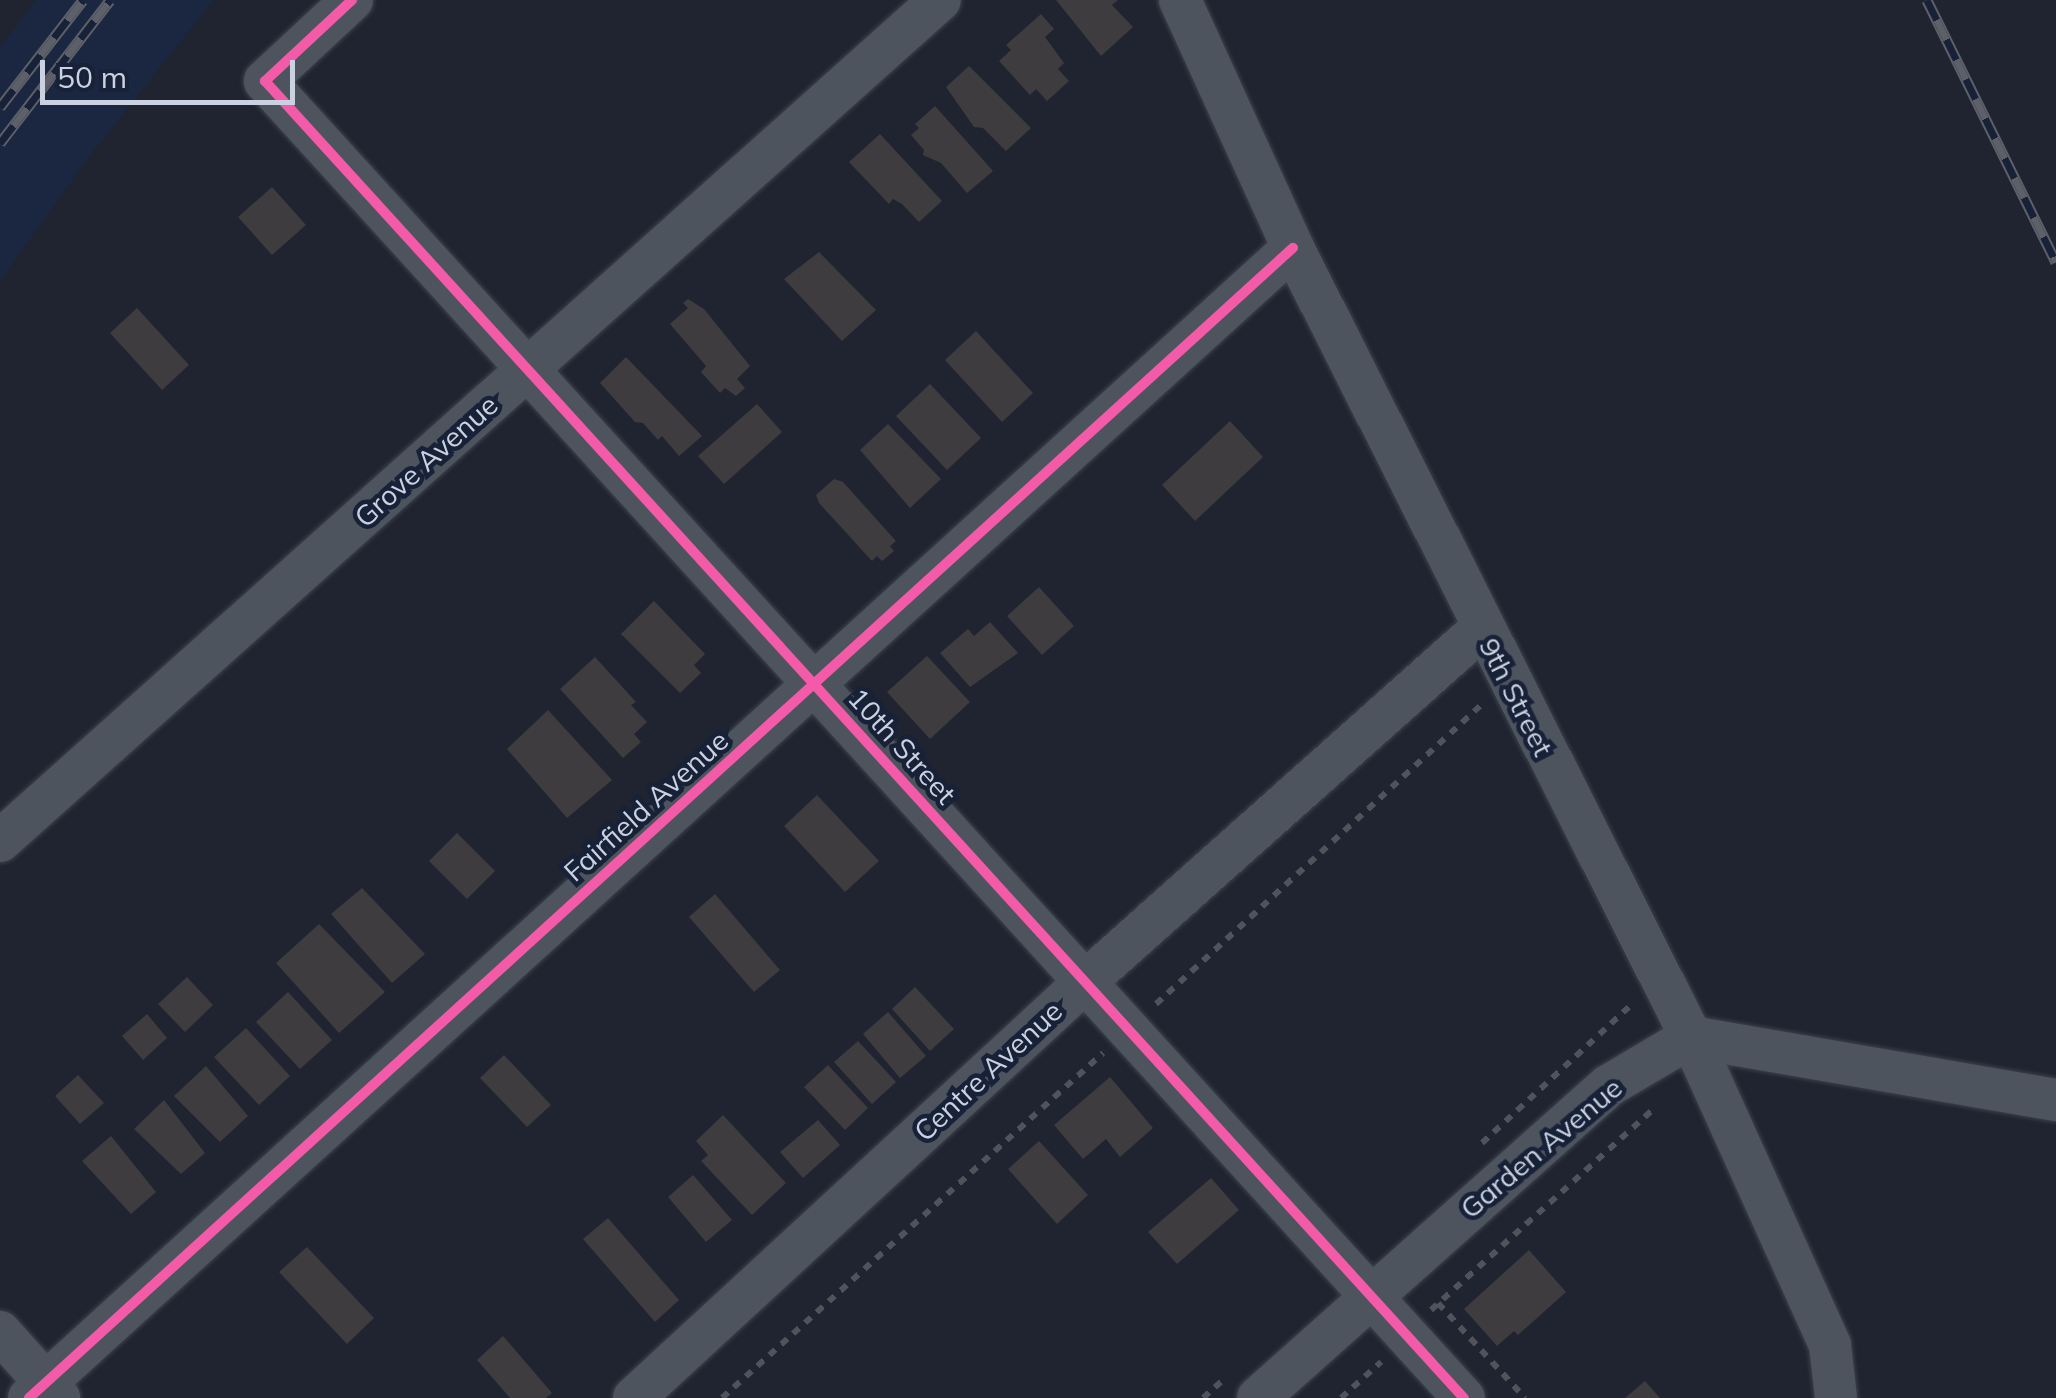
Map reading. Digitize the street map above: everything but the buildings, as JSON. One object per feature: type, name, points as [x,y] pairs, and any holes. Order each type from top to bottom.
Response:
[{"type":"street","name":"10th Street","points":[[352,0],[265,80],[1464,1398]]},
{"type":"street","name":"Grove Avenue","points":[[0,841],[940,0]]},
{"type":"street","name":"9th Street","points":[[1180,0],[1293,248],[1481,629],[1691,1037],[1830,1346],[1836,1398]]},
{"type":"street","name":"Fairfield Avenue","points":[[44,1393],[1293,248]]},
{"type":"street","name":"Centre Avenue","points":[[634,1398],[1085,982],[1481,629]]},
{"type":"street","points":[[1691,1037],[2056,1100]]},
{"type":"street","name":"Garden Avenue","points":[[1245,1385],[1370,1295],[1608,1086],[1691,1037]]},
{"type":"street","points":[[0,1332],[44,1393]]},
{"type":"path","points":[[722,1398],[1494,692]]},
{"type":"path","points":[[1472,1152],[1640,997]]},
{"type":"path","points":[[1341,1398],[1408,1337],[1438,1302],[1657,1106]]},
{"type":"path","points":[[1438,1302],[1525,1398]]},
{"type":"path","points":[[1203,1398],[1245,1385]]},
{"type":"shaded area","points":[[36,0],[213,0],[88,158],[0,281],[0,47]]},
{"type":"railway","points":[[0,107],[83,0]]},
{"type":"railway","points":[[0,143],[110,0]]},
{"type":"railway","points":[[1927,0],[2056,262]]},
{"type":"cycle path","points":[[352,0],[265,81],[1464,1398]]},
{"type":"cycle path","points":[[29,1398],[1293,248]]}]
